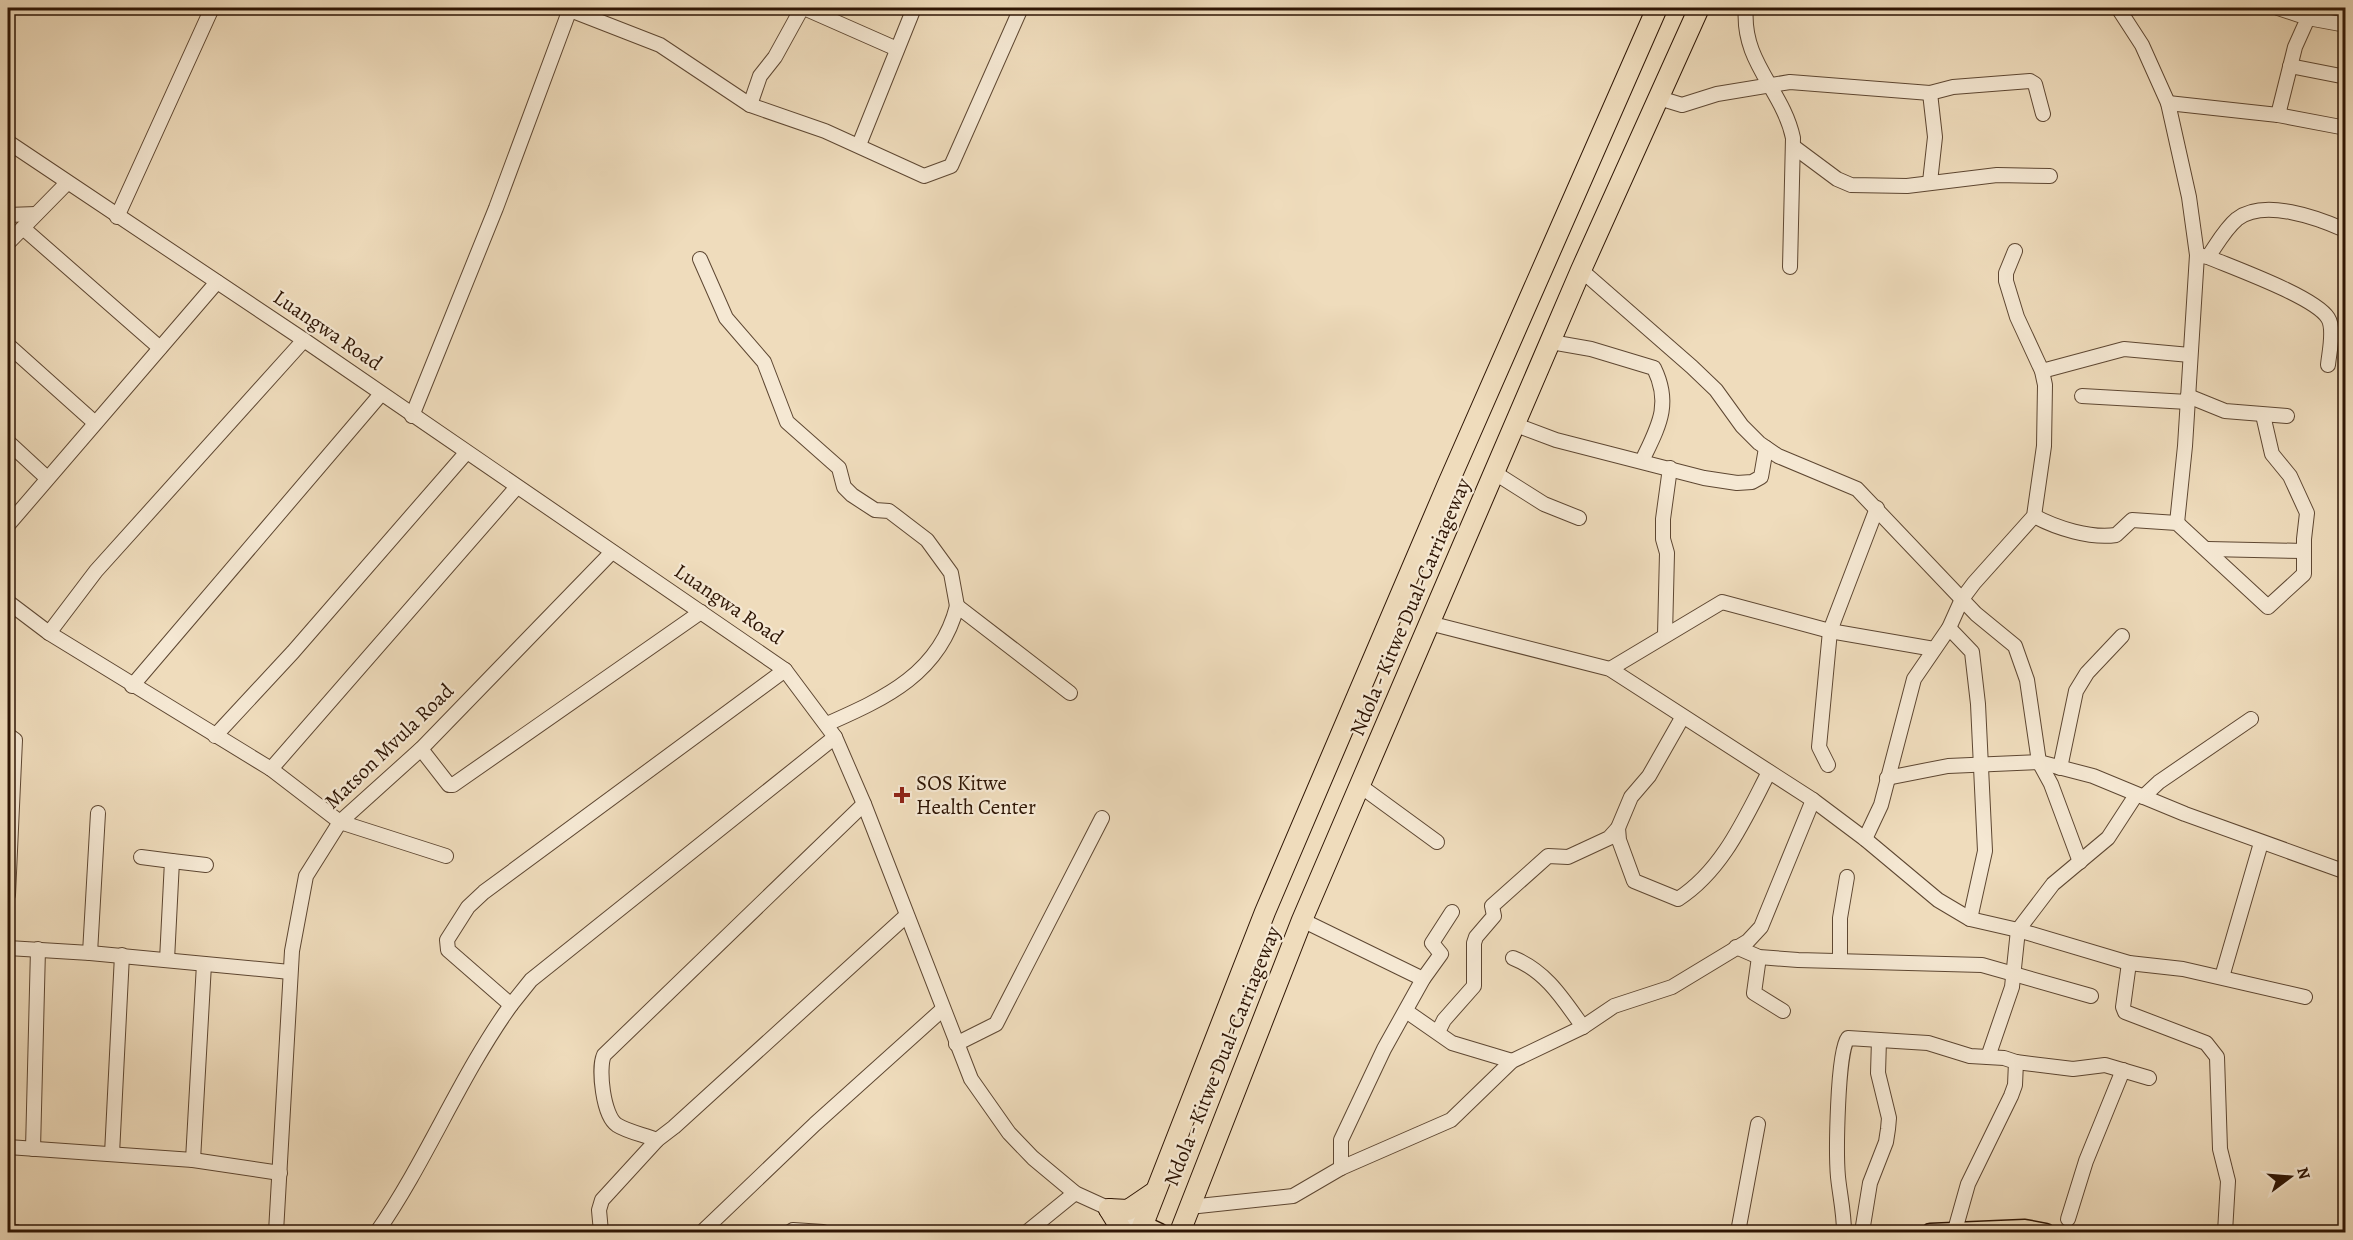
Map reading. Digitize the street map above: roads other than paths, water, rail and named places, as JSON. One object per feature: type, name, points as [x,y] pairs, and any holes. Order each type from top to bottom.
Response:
[{"type":"highway","name":"Ndola - Kitwe Dual-Carriageway","points":[[1148,1230],[1153,1194],[1293,846],[1447,486],[1658,8]]},
{"type":"highway","name":"Ndola - Kitwe Dual-Carriageway","points":[[1180,1233],[1302,920],[1359,785],[1581,270],[1699,8]]},
{"type":"highway","points":[[1109,1209],[1128,1210],[1153,1194]]},
{"type":"highway","points":[[1109,1209],[1123,1233]]},
{"type":"main road","points":[[1930,1233],[2025,1228],[2046,1233]]},
{"type":"street","points":[[117,217],[212,8]]},
{"type":"street","points":[[412,416],[496,208],[568,8],[660,45],[750,105],[859,145],[918,174],[930,174],[951,166],[1021,8]]},
{"type":"street","points":[[750,105],[760,76],[775,57],[803,8],[897,49]]},
{"type":"street","points":[[859,145],[914,8]]},
{"type":"street","points":[[1746,8],[1750,51],[1787,119],[1794,147],[1790,267]]},
{"type":"street","points":[[2118,8],[2142,45],[2168,103],[2202,256],[2190,356],[2177,524]]},
{"type":"street","points":[[2278,8],[2309,13],[2346,25]]},
{"type":"street","points":[[2278,115],[2290,66],[2309,13]]},
{"type":"street","points":[[2290,66],[2346,77]]},
{"type":"street","points":[[1659,98],[1682,105],[1717,94],[1790,82],[1930,93],[1962,86],[2030,81],[2035,84],[2043,114]]},
{"type":"street","points":[[1930,93],[1935,137],[1930,182]]},
{"type":"street","points":[[2168,103],[2278,115],[2346,128]]},
{"type":"street","name":"Luangwa Road","points":[[8,142],[66,184],[304,340],[516,488],[785,670],[835,737],[864,804],[971,1079],[1015,1140],[1075,1193],[1148,1230]]},
{"type":"street","points":[[1794,147],[1837,179],[1851,185],[1907,186],[1997,175],[2050,176]]},
{"type":"street","points":[[8,243],[66,184]]},
{"type":"street","points":[[2202,256],[2235,221],[2258,211],[2305,214],[2345,230]]},
{"type":"street","points":[[8,215],[36,214]]},
{"type":"street","points":[[23,228],[160,348]]},
{"type":"street","points":[[1865,839],[1881,805],[1910,687],[1949,628],[1962,599],[2034,516],[2044,446],[2042,370],[2017,317],[2006,281],[2006,273],[2015,251]]},
{"type":"street","points":[[2202,256],[2279,287],[2321,311],[2330,324],[2328,365]]},
{"type":"street","points":[[700,259],[726,318],[764,362],[787,422],[838,468],[844,487],[852,495],[875,510],[890,511],[927,540],[951,573],[957,606],[943,641],[914,677],[870,705],[827,724]]},
{"type":"street","points":[[1581,270],[1716,390],[1742,426],[1766,448],[1778,456],[1845,482],[1877,508],[1976,614],[2010,642],[2020,656],[2040,762],[2051,784],[2080,862]]},
{"type":"street","points":[[8,525],[94,422],[217,282]]},
{"type":"street","points":[[49,633],[96,571],[304,340]]},
{"type":"street","points":[[1551,342],[1591,349],[1654,368],[1658,378],[1663,415],[1642,461]]},
{"type":"street","points":[[8,345],[94,422]]},
{"type":"street","points":[[2042,370],[2124,349],[2190,356]]},
{"type":"street","points":[[132,686],[381,394]]},
{"type":"street","points":[[2082,396],[2188,399],[2225,411],[2287,416]]},
{"type":"street","points":[[2034,516],[2048,524],[2100,535],[2116,535],[2132,520],[2177,524],[2208,549],[2268,607],[2304,574],[2307,513],[2290,476],[2272,454],[2263,415]]},
{"type":"street","points":[[1516,425],[1556,440],[1704,478],[1737,483],[1758,480],[1763,471],[1766,448]]},
{"type":"street","points":[[8,442],[47,478]]},
{"type":"street","points":[[214,736],[293,652],[466,453]]},
{"type":"street","points":[[1665,635],[1667,553],[1663,539],[1663,519],[1670,468]]},
{"type":"street","points":[[1495,473],[1544,504],[1579,518]]},
{"type":"street","points":[[271,769],[516,488]]},
{"type":"street","points":[[1828,765],[1819,747],[1830,631],[1877,508]]},
{"type":"street","points":[[2208,549],[2304,551]]},
{"type":"street","name":"Matson Mvula Road","points":[[276,1233],[290,972],[295,922],[306,876],[339,822],[421,749],[612,552]]},
{"type":"street","points":[[8,602],[49,633],[132,686],[271,769],[339,822],[446,856]]},
{"type":"street","points":[[1610,669],[1722,602],[1830,631],[1934,649]]},
{"type":"street","points":[[957,606],[1070,693]]},
{"type":"street","points":[[421,749],[449,785],[453,785],[701,612]]},
{"type":"street","points":[[1429,623],[1610,669],[1682,718],[1812,800],[1865,839],[1938,900],[1970,919],[2018,930],[2129,963],[2155,964],[2222,976],[2306,997]]},
{"type":"street","points":[[1949,628],[1972,652],[1985,851],[1970,919]]},
{"type":"street","points":[[2060,768],[2076,691],[2087,673],[2122,636]]},
{"type":"street","points":[[511,1005],[448,950],[447,940],[468,907],[510,872],[785,670]]},
{"type":"street","points":[[1438,1032],[1444,1020],[1474,986],[1474,944],[1494,916],[1492,906],[1548,856],[1568,857],[1579,854],[1609,838],[1618,828],[1631,797],[1649,776],[1682,718]]},
{"type":"street","points":[[1988,1057],[2012,987],[2018,930],[2053,884],[2108,838],[2139,796],[2251,719]]},
{"type":"street","points":[[8,735],[15,740],[8,895]]},
{"type":"street","points":[[377,1233],[413,1174],[491,1032],[531,980],[835,737]]},
{"type":"street","points":[[1887,778],[1934,768],[2040,762],[2093,776],[2261,843],[2346,872]]},
{"type":"street","points":[[1618,828],[1619,840],[1634,881],[1678,899],[1696,886],[1714,867],[1743,821],[1769,772]]},
{"type":"street","points":[[1359,785],[1437,842]]},
{"type":"street","points":[[1189,1207],[1288,1197],[1341,1167],[1450,1120],[1512,1061],[1583,1028],[1614,1006],[1672,987],[1748,941],[1761,927],[1812,800]]},
{"type":"street","points":[[657,1140],[615,1125],[607,1111],[600,1064],[604,1055],[864,804]]},
{"type":"street","points":[[90,952],[98,813]]},
{"type":"street","points":[[956,1044],[996,1024],[1102,818]]},
{"type":"street","points":[[2222,976],[2261,843]]},
{"type":"street","points":[[141,857],[206,865]]},
{"type":"street","points":[[167,960],[172,861]]},
{"type":"street","points":[[1840,961],[1840,918],[1847,877]]},
{"type":"street","points":[[1341,1167],[1341,1140],[1384,1049],[1423,979],[1441,954],[1432,944],[1452,912]]},
{"type":"street","points":[[601,1233],[599,1210],[602,1200],[657,1140],[906,916]]},
{"type":"street","points":[[1302,920],[1423,979]]},
{"type":"street","points":[[1736,947],[1759,957],[1982,965],[2091,996]]},
{"type":"street","points":[[8,948],[90,952],[290,972]]},
{"type":"street","points":[[33,1149],[38,949]]},
{"type":"street","points":[[112,1154],[123,956]]},
{"type":"street","points":[[1759,957],[1754,993],[1783,1011]]},
{"type":"street","points":[[1513,958],[1531,965],[1556,989],[1583,1028]]},
{"type":"street","points":[[2129,963],[2123,1006],[2126,1012],[2206,1043],[2217,1057],[2220,1149],[2228,1181],[2225,1233]]},
{"type":"street","points":[[193,1160],[204,964]]},
{"type":"street","points":[[702,1233],[815,1124],[943,1009]]},
{"type":"street","points":[[1406,1011],[1452,1043],[1512,1061]]},
{"type":"street","points":[[1844,1233],[1838,1176],[1837,1133],[1845,1043],[1848,1038],[1928,1043],[1970,1056],[2073,1069],[2105,1065],[2149,1078]]},
{"type":"street","points":[[1862,1233],[1870,1183],[1886,1142],[1888,1129],[1889,1118],[1878,1073],[1880,1040]]},
{"type":"street","points":[[1955,1230],[1968,1184],[2015,1085],[2016,1062]]},
{"type":"street","points":[[2068,1218],[2086,1161],[2123,1070]]},
{"type":"street","points":[[1738,1233],[1758,1124]]},
{"type":"street","points":[[8,1147],[193,1160],[280,1173]]},
{"type":"street","points":[[1027,1233],[1075,1193]]},
{"type":"street","points":[[790,1233],[793,1230],[823,1233]]},
{"type":"street","points":[[8,1232],[16,1233]]},
{"type":"place","name":"SOS Kitwe Health Center","points":[[902,795]]}]
